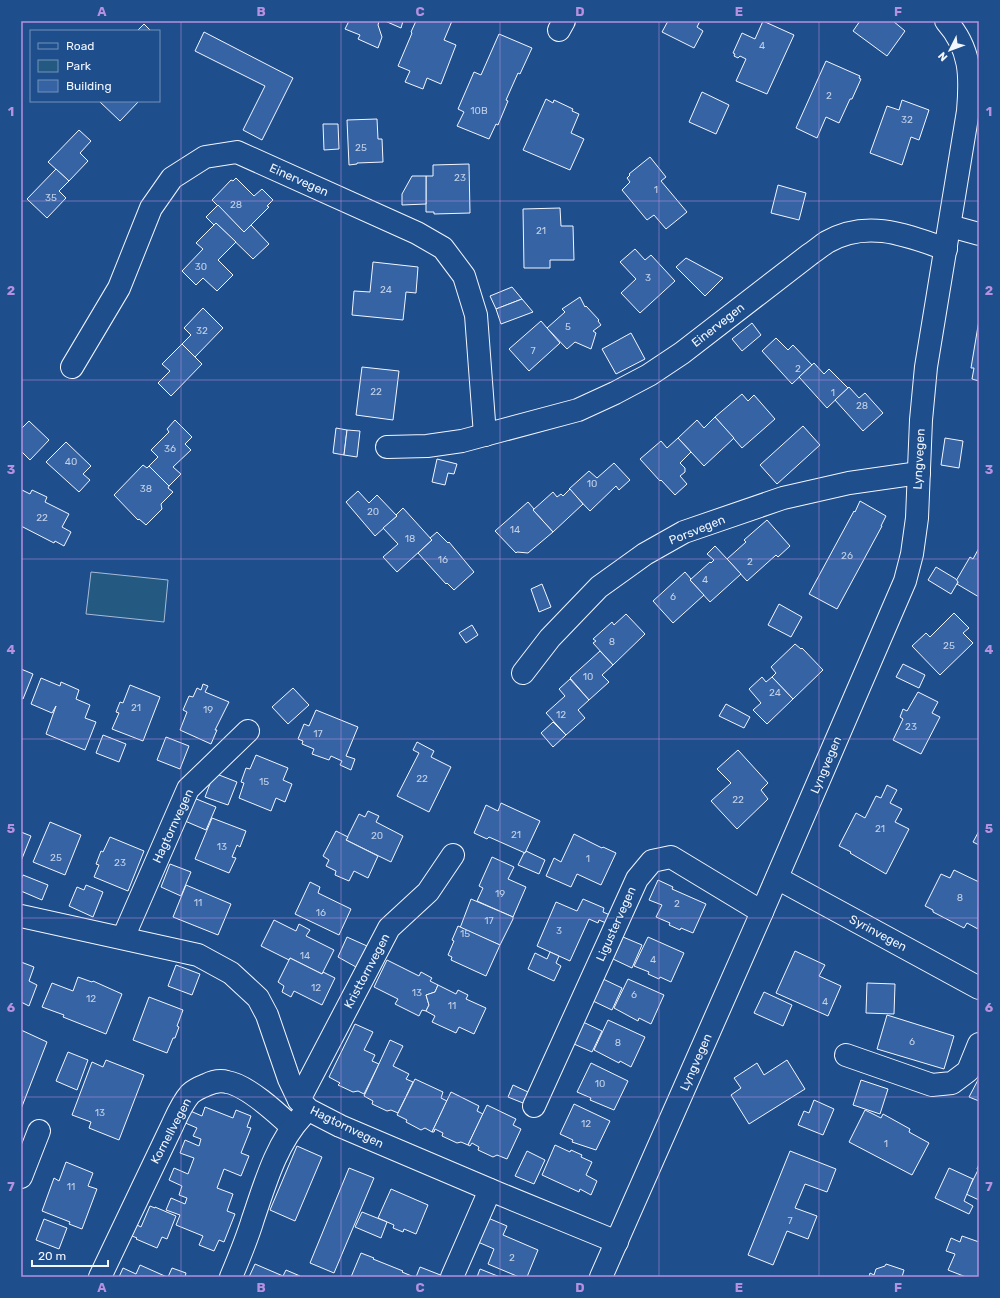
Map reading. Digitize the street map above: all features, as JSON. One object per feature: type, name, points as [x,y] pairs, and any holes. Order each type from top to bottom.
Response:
[{"type":"street","name":"Lyngvegen","points":[[601,1277],[777,878],[905,581],[912,554],[917,518],[921,420],[926,368],[968,111],[970,83],[967,60],[961,43],[950,23]]},
{"type":"street","name":"Einervegen","points":[[72,367],[119,288],[151,208],[172,178],[205,157],[236,152],[417,233],[444,248],[464,276],[476,315],[485,435]]},
{"type":"street","points":[[950,226],[979,234]]},
{"type":"street","name":"Einervegen","points":[[387,447],[427,446],[462,441],[578,410],[615,393],[649,375],[682,353],[809,255],[827,242],[846,234],[866,230],[886,231],[946,249]]},
{"type":"street","name":"Porsvegen","points":[[523,673],[550,638],[600,587],[645,554],[684,532],[783,498],[849,483],[919,473]]},
{"type":"street","name":"Hagtornvegen","points":[[123,938],[188,789],[248,731]]},
{"type":"street","name":"Kristtornvegen","points":[[304,1105],[389,928],[428,892],[453,855]]},
{"type":"street","name":"Ligustervegen","points":[[534,1106],[637,879],[652,861],[671,857],[762,912]]},
{"type":"street","name":"Syrinvegen","points":[[777,878],[979,988]]},
{"type":"street","name":"Hagtornvegen","points":[[21,916],[198,955],[231,973],[258,998],[264,1009],[289,1079],[304,1105],[340,1126],[617,1242]]},
{"type":"street","points":[[846,1055],[932,1085],[952,1083],[968,1071],[979,1044]]},
{"type":"street","name":"Kornellvegen","points":[[100,1277],[172,1126],[182,1106],[191,1093],[213,1082],[228,1082],[245,1089],[262,1100],[292,1126]]},
{"type":"street","points":[[231,1277],[244,1246],[269,1174],[283,1142],[304,1105]]},
{"type":"street","points":[[21,1177],[39,1131]]},
{"type":"street","points":[[452,1277],[490,1190]]},
{"type":"green space","points":[[91,572],[168,580],[164,622],[86,614]]},
{"type":"building","points":[[349,21],[379,21],[378,25],[382,37],[378,48],[358,39],[360,35],[345,29]]},
{"type":"building","points":[[385,21],[403,21],[401,28]]},
{"type":"building","points":[[416,21],[452,21],[444,40],[456,45],[441,84],[427,78],[423,89],[405,82],[410,71],[398,66]]},
{"type":"building","points":[[668,21],[700,21],[697,27],[703,31],[694,48],[662,32]]},
{"type":"building","points":[[763,21],[794,35],[767,94],[736,81],[746,59],[740,56],[738,58],[734,56],[735,54],[733,53],[742,33],[755,39]]},
{"type":"building","points":[[860,21],[893,21],[905,31],[887,56],[853,31]]},
{"type":"building","points":[[144,24],[150,30],[138,30]]},
{"type":"building","points":[[204,32],[293,78],[262,140],[243,130],[265,86],[195,51]]},
{"type":"building","points":[[499,34],[532,48],[520,74],[518,73],[506,100],[508,101],[498,125],[496,124],[489,139],[457,126],[464,112],[458,109],[474,72],[481,75]]},
{"type":"building","points":[[826,61],[860,76],[859,78],[861,79],[839,123],[826,117],[817,138],[796,128]]},
{"type":"building","points":[[702,92],[729,105],[716,134],[689,122]]},
{"type":"building","points":[[546,99],[553,103],[554,100],[573,109],[572,111],[579,114],[571,133],[584,139],[570,170],[523,150]]},
{"type":"building","points":[[902,100],[929,110],[919,140],[911,137],[902,165],[870,153],[887,106],[899,110]]},
{"type":"building","points":[[100,102],[138,102],[120,121]]},
{"type":"building","points":[[377,119],[378,139],[382,139],[383,162],[357,163],[349,165],[347,120]]},
{"type":"building","points":[[323,124],[338,124],[339,149],[324,150]]},
{"type":"building","points":[[79,130],[91,141],[80,153],[88,161],[69,181],[48,162]]},
{"type":"building","points":[[650,157],[666,177],[661,181],[687,212],[666,229],[654,215],[647,220],[622,190],[630,182],[627,178],[630,175],[629,174]]},
{"type":"building","points":[[469,164],[470,213],[434,214],[434,212],[426,212],[426,176],[433,176],[433,165]]},
{"type":"building","points":[[56,169],[69,181],[59,191],[66,198],[47,218],[27,199]]},
{"type":"building","points":[[412,176],[426,176],[426,204],[402,205],[402,194]]},
{"type":"building","points":[[236,178],[254,196],[262,189],[273,200],[267,206],[269,207],[244,232],[212,200],[231,180],[233,181]]},
{"type":"building","points":[[778,185],[806,193],[799,220],[771,213]]},
{"type":"building","points":[[218,205],[244,232],[251,225],[269,244],[253,259],[216,223],[214,225],[206,217]]},
{"type":"building","points":[[560,208],[561,226],[573,226],[574,260],[550,260],[550,268],[524,268],[523,209]]},
{"type":"building","points":[[216,223],[236,242],[218,260],[233,275],[217,291],[203,278],[196,285],[182,271],[203,249],[196,243]]},
{"type":"building","points":[[635,249],[645,260],[651,255],[675,281],[640,313],[621,293],[636,279],[620,262]]},
{"type":"building","points":[[686,258],[723,278],[705,296],[676,267]]},
{"type":"building","points":[[373,262],[418,267],[416,293],[406,292],[403,320],[352,315],[354,291],[370,292]]},
{"type":"building","points":[[512,287],[522,299],[496,309],[490,296]]},
{"type":"building","points":[[580,297],[585,307],[586,306],[599,320],[598,321],[601,325],[593,331],[596,333],[591,349],[575,342],[567,349],[547,328],[565,312],[562,309]]},
{"type":"building","points":[[522,299],[533,312],[501,324],[496,309]]},
{"type":"building","points":[[203,308],[223,328],[195,357],[182,344],[191,335],[184,328]]},
{"type":"building","points":[[979,320],[979,381],[972,379],[974,368],[971,368]]},
{"type":"building","points":[[541,321],[560,343],[529,371],[509,349]]},
{"type":"building","points":[[752,323],[761,335],[742,351],[732,339]]},
{"type":"building","points":[[631,333],[645,359],[616,374],[602,349]]},
{"type":"building","points":[[776,338],[788,350],[793,345],[812,365],[792,384],[762,351]]},
{"type":"building","points":[[182,344],[202,364],[171,396],[158,383],[170,371],[162,364]]},
{"type":"building","points":[[814,363],[824,374],[829,369],[848,388],[827,408],[799,377]]},
{"type":"building","points":[[362,367],[399,371],[393,420],[356,415]]},
{"type":"building","points":[[849,387],[859,398],[865,393],[883,413],[863,431],[835,400]]},
{"type":"building","points":[[742,394],[748,401],[754,395],[775,419],[742,448],[715,417]]},
{"type":"building","points":[[715,417],[734,438],[704,466],[678,438],[697,420],[704,428]]},
{"type":"building","points":[[175,420],[192,437],[185,444],[191,450],[173,467],[181,474],[169,486],[149,466],[158,457],[151,450],[169,432],[167,429]]},
{"type":"building","points":[[29,421],[49,440],[30,460],[21,451],[21,429]]},
{"type":"building","points":[[803,426],[820,445],[777,484],[760,465]]},
{"type":"building","points":[[336,428],[347,430],[344,455],[333,453]]},
{"type":"building","points":[[347,430],[360,431],[357,457],[344,455]]},
{"type":"building","points":[[678,438],[691,452],[680,463],[685,468],[685,472],[680,476],[687,484],[675,495],[640,459],[661,441],[667,448]]},
{"type":"building","points":[[945,438],[963,441],[959,468],[941,465]]},
{"type":"building","points":[[66,442],[91,466],[83,474],[90,480],[79,492],[46,462]]},
{"type":"building","points":[[437,459],[457,464],[454,474],[448,473],[445,485],[432,482]]},
{"type":"building","points":[[614,463],[630,480],[619,490],[616,486],[590,511],[569,489],[589,471],[597,478]]},
{"type":"building","points":[[143,465],[147,468],[149,466],[173,492],[161,504],[162,509],[146,525],[139,519],[138,520],[114,495]]},
{"type":"building","points":[[570,489],[583,504],[553,532],[533,510],[553,492],[557,497],[561,494],[563,496]]},
{"type":"building","points":[[22,490],[30,494],[32,490],[47,497],[45,502],[69,514],[62,527],[71,532],[64,546],[55,541],[54,543],[21,526]]},
{"type":"building","points":[[358,491],[369,503],[377,495],[397,516],[375,536],[346,502]]},
{"type":"building","points":[[860,501],[886,516],[837,609],[809,594]]},
{"type":"building","points":[[528,502],[534,509],[533,510],[553,532],[528,553],[516,553],[495,531]]},
{"type":"building","points":[[403,508],[432,540],[397,572],[383,557],[398,544],[383,528],[397,516],[396,515]]},
{"type":"building","points":[[767,520],[790,546],[778,557],[776,555],[747,581],[727,559],[746,542],[744,540]]},
{"type":"building","points":[[437,532],[448,543],[449,542],[474,572],[454,590],[447,583],[446,584],[418,553],[432,540],[430,538]]},
{"type":"building","points":[[715,546],[741,574],[710,602],[690,580],[714,560],[707,554]]},
{"type":"building","points":[[979,548],[979,597],[957,584],[958,582],[956,581],[970,557],[973,559]]},
{"type":"building","points":[[936,567],[956,579],[958,582],[951,594],[928,580]]},
{"type":"building","points":[[685,572],[691,579],[690,580],[704,595],[673,623],[653,601]]},
{"type":"building","points":[[542,584],[551,607],[539,612],[531,589]]},
{"type":"building","points":[[779,604],[802,617],[791,637],[768,625]]},
{"type":"building","points":[[954,613],[969,628],[963,633],[973,643],[940,675],[912,646],[926,633],[930,637]]},
{"type":"building","points":[[626,614],[645,634],[613,665],[593,643],[596,641],[593,639],[612,622],[614,625]]},
{"type":"building","points":[[472,625],[478,635],[466,643],[459,633]]},
{"type":"building","points":[[795,644],[801,649],[802,648],[823,670],[793,699],[772,677],[776,673],[771,667]]},
{"type":"building","points":[[600,651],[613,665],[602,675],[609,682],[589,700],[570,678]]},
{"type":"building","points":[[903,664],[925,675],[919,688],[896,677]]},
{"type":"building","points":[[21,669],[33,674],[23,699],[21,698]]},
{"type":"building","points":[[762,677],[766,682],[772,677],[793,699],[767,724],[753,710],[761,703],[749,689]]},
{"type":"building","points":[[41,678],[60,686],[61,682],[79,690],[76,699],[90,705],[85,718],[96,722],[85,750],[46,734],[56,706],[52,713],[31,704]]},
{"type":"building","points":[[570,679],[589,700],[578,710],[585,718],[566,735],[546,713],[565,696],[559,689]]},
{"type":"building","points":[[203,684],[208,686],[205,692],[229,702],[215,730],[217,730],[211,744],[180,730],[187,712],[183,710],[189,696],[193,697],[197,688],[201,690]]},
{"type":"building","points":[[130,685],[160,697],[143,741],[112,729],[119,713],[116,712],[120,702],[123,703]]},
{"type":"building","points":[[293,688],[309,705],[288,724],[272,707]]},
{"type":"building","points":[[918,692],[938,702],[932,713],[940,717],[921,754],[893,740],[903,719],[900,717],[903,709],[907,711]]},
{"type":"building","points":[[726,704],[750,717],[744,728],[719,716]]},
{"type":"building","points":[[316,710],[358,727],[346,756],[355,759],[351,770],[340,765],[342,761],[331,756],[329,760],[312,754],[314,749],[302,744],[303,741],[298,739],[304,724],[309,726]]},
{"type":"building","points":[[553,722],[566,735],[553,747],[541,733]]},
{"type":"building","points":[[103,735],[126,744],[119,762],[96,753]]},
{"type":"building","points":[[166,737],[189,746],[180,769],[157,760]]},
{"type":"building","points":[[417,742],[434,751],[431,757],[451,767],[429,812],[397,796],[419,753],[413,750]]},
{"type":"building","points":[[738,750],[768,783],[761,790],[768,799],[737,829],[711,801],[731,783],[717,769]]},
{"type":"building","points":[[256,755],[288,768],[283,780],[292,784],[285,802],[276,798],[271,811],[239,798],[244,783],[241,782],[246,768],[250,769]]},
{"type":"building","points":[[214,773],[237,782],[228,805],[205,797]]},
{"type":"building","points":[[887,785],[897,790],[890,803],[902,809],[895,822],[909,829],[886,874],[839,846],[856,813],[865,818],[876,796],[881,798]]},
{"type":"building","points":[[194,798],[216,807],[206,830],[185,821]]},
{"type":"building","points":[[501,803],[540,821],[525,853],[489,837],[487,839],[474,833],[486,805],[498,811]]},
{"type":"building","points":[[368,811],[379,816],[376,822],[403,836],[391,862],[346,840],[359,814],[365,817]]},
{"type":"building","points":[[212,818],[246,831],[240,847],[237,845],[232,857],[236,858],[229,873],[195,859]]},
{"type":"building","points":[[50,822],[81,835],[65,875],[33,862]]},
{"type":"building","points":[[336,831],[348,837],[346,840],[378,856],[368,878],[354,871],[349,881],[335,875],[336,871],[326,866],[329,860],[323,856]]},
{"type":"building","points":[[979,831],[979,845],[973,842]]},
{"type":"building","points":[[21,832],[31,836],[21,861]]},
{"type":"building","points":[[574,834],[602,848],[603,847],[616,853],[601,885],[577,874],[571,887],[546,876],[554,858],[561,862]]},
{"type":"building","points":[[110,837],[144,851],[128,891],[94,877],[99,865],[96,864],[101,851],[103,852]]},
{"type":"building","points":[[526,851],[545,860],[539,874],[518,865]]},
{"type":"building","points":[[492,857],[514,867],[508,879],[526,887],[513,917],[477,901],[483,888],[479,886]]},
{"type":"building","points":[[170,864],[191,872],[181,896],[161,887]]},
{"type":"building","points":[[954,870],[979,882],[978,929],[967,923],[964,928],[933,912],[933,910],[925,906],[941,874],[950,878]]},
{"type":"building","points":[[23,875],[48,885],[42,900],[21,891],[21,880]]},
{"type":"building","points":[[658,880],[673,887],[672,889],[706,904],[693,933],[681,928],[680,930],[669,925],[670,923],[656,917],[662,905],[649,900]]},
{"type":"building","points":[[310,882],[320,887],[318,893],[351,909],[339,935],[295,914]]},
{"type":"building","points":[[86,885],[103,892],[93,917],[69,906],[77,887],[84,890]]},
{"type":"building","points":[[186,885],[231,904],[218,935],[173,917]]},
{"type":"building","points":[[471,899],[513,917],[500,945],[460,928]]},
{"type":"building","points":[[583,899],[604,908],[603,912],[610,915],[606,923],[599,920],[598,923],[589,919],[570,961],[537,946],[556,902],[577,911]]},
{"type":"building","points":[[274,920],[296,931],[299,924],[310,930],[306,936],[334,950],[322,974],[261,946]]},
{"type":"building","points":[[458,926],[500,945],[486,976],[451,960],[452,957],[448,955]]},
{"type":"building","points":[[347,937],[367,946],[356,967],[338,957]]},
{"type":"building","points":[[623,937],[642,945],[632,968],[613,959]]},
{"type":"building","points":[[648,937],[684,953],[671,982],[660,977],[659,979],[648,974],[649,972],[634,966]]},
{"type":"building","points":[[795,951],[825,965],[819,976],[841,986],[828,1016],[776,993]]},
{"type":"building","points":[[550,952],[559,956],[556,963],[561,966],[554,981],[528,969],[535,953],[547,959]]},
{"type":"building","points":[[290,958],[322,974],[323,972],[335,978],[322,1005],[294,991],[291,997],[282,992],[284,986],[278,982]]},
{"type":"building","points":[[387,960],[419,976],[421,972],[432,978],[430,981],[438,985],[435,992],[426,995],[429,1005],[426,1011],[422,1010],[419,1016],[395,1004],[398,999],[374,987]]},
{"type":"building","points":[[21,962],[34,967],[29,981],[37,985],[29,1006],[21,1002]]},
{"type":"building","points":[[176,965],[200,974],[192,995],[168,986]]},
{"type":"building","points":[[78,977],[92,982],[93,981],[122,994],[106,1034],[42,1007],[52,983],[73,991]]},
{"type":"building","points":[[603,979],[622,988],[612,1010],[593,1001]]},
{"type":"building","points":[[628,979],[664,995],[651,1024],[639,1018],[638,1021],[614,1008]]},
{"type":"building","points":[[867,983],[895,984],[894,1014],[866,1013]]},
{"type":"building","points":[[438,985],[456,994],[458,990],[468,995],[466,999],[486,1008],[474,1034],[459,1027],[456,1033],[432,1022],[435,1016],[426,1011],[429,1005],[426,995],[435,992]]},
{"type":"building","points":[[764,992],[792,1005],[783,1026],[754,1013]]},
{"type":"building","points":[[149,997],[183,1010],[177,1026],[179,1027],[175,1038],[173,1038],[167,1053],[133,1040]]},
{"type":"building","points":[[887,1015],[954,1036],[944,1069],[877,1049]]},
{"type":"building","points":[[608,1020],[645,1037],[631,1067],[620,1061],[619,1063],[594,1050]]},
{"type":"building","points":[[583,1022],[602,1031],[592,1052],[574,1044]]},
{"type":"building","points":[[355,1024],[373,1032],[364,1050],[375,1055],[372,1061],[379,1064],[364,1094],[358,1091],[353,1092],[338,1085],[340,1083],[329,1077]]},
{"type":"building","points":[[21,1030],[47,1042],[21,1109]]},
{"type":"building","points":[[390,1040],[403,1046],[393,1066],[409,1074],[406,1079],[413,1082],[398,1113],[391,1110],[387,1111],[372,1104],[373,1101],[364,1096]]},
{"type":"building","points":[[68,1052],[88,1060],[77,1090],[56,1081]]},
{"type":"building","points":[[106,1060],[144,1075],[119,1140],[89,1128],[91,1122],[72,1115],[92,1062],[103,1067]]},
{"type":"building","points":[[787,1060],[805,1089],[749,1124],[731,1095],[741,1088],[734,1078],[757,1063],[764,1075]]},
{"type":"building","points":[[591,1063],[628,1081],[614,1110],[590,1100],[591,1098],[577,1092]]},
{"type":"building","points":[[979,1078],[979,1101],[969,1097]]},
{"type":"building","points":[[415,1079],[443,1092],[441,1098],[447,1101],[432,1132],[425,1128],[421,1130],[397,1115]]},
{"type":"building","points":[[861,1080],[888,1089],[880,1114],[853,1105]]},
{"type":"building","points":[[513,1085],[528,1092],[523,1103],[508,1097]]},
{"type":"building","points":[[451,1092],[479,1106],[477,1111],[483,1114],[468,1145],[461,1142],[457,1143],[442,1136],[443,1133],[435,1129],[434,1132],[432,1132]]},
{"type":"building","points":[[814,1100],[834,1109],[823,1135],[798,1125],[804,1111],[809,1113]]},
{"type":"building","points":[[574,1104],[610,1121],[596,1150],[572,1142],[573,1140],[560,1134]]},
{"type":"building","points":[[487,1105],[516,1119],[513,1125],[521,1129],[507,1159],[497,1155],[493,1157],[478,1150],[479,1147],[472,1143],[470,1146],[468,1145]]},
{"type":"building","points":[[205,1107],[233,1118],[236,1110],[251,1116],[247,1127],[251,1128],[241,1153],[249,1156],[241,1176],[224,1169],[217,1188],[233,1194],[227,1211],[235,1214],[224,1242],[219,1240],[214,1251],[199,1245],[203,1236],[176,1225],[180,1215],[166,1210],[171,1198],[185,1204],[187,1198],[179,1195],[182,1186],[169,1180],[174,1168],[188,1174],[194,1158],[180,1153],[185,1140],[199,1146],[201,1139],[193,1136],[197,1128],[183,1122],[188,1110],[202,1116]]},
{"type":"building","points":[[865,1110],[881,1118],[883,1114],[910,1129],[909,1132],[929,1143],[912,1175],[849,1142]]},
{"type":"building","points":[[555,1145],[570,1152],[571,1150],[582,1155],[581,1157],[592,1162],[586,1175],[597,1181],[591,1195],[580,1189],[579,1192],[542,1175]]},
{"type":"building","points":[[297,1146],[322,1157],[295,1221],[270,1210]]},
{"type":"building","points":[[527,1151],[545,1160],[534,1184],[515,1176]]},
{"type":"building","points":[[790,1151],[836,1169],[827,1192],[805,1184],[795,1208],[817,1216],[808,1239],[787,1231],[773,1265],[748,1255]]},
{"type":"building","points":[[66,1162],[93,1173],[88,1186],[97,1189],[82,1229],[69,1224],[70,1222],[42,1211],[54,1178],[59,1181]]},
{"type":"building","points":[[979,1164],[979,1200],[966,1194],[978,1170]]},
{"type":"building","points":[[349,1168],[374,1178],[334,1273],[310,1263]]},
{"type":"building","points":[[949,1168],[973,1179],[964,1201],[973,1206],[969,1214],[935,1198]]},
{"type":"building","points":[[391,1189],[428,1205],[416,1234],[404,1229],[403,1232],[393,1228],[394,1225],[378,1218]]},
{"type":"building","points":[[150,1206],[176,1216],[167,1239],[162,1237],[157,1248],[132,1236],[137,1225],[141,1227]]},
{"type":"building","points":[[362,1212],[387,1222],[381,1238],[355,1227]]},
{"type":"building","points":[[488,1218],[507,1226],[503,1235],[538,1250],[527,1277],[519,1277],[488,1264],[494,1249],[478,1242]]},
{"type":"building","points":[[44,1219],[67,1228],[59,1249],[36,1240]]},
{"type":"building","points":[[962,1236],[979,1242],[979,1277],[966,1277],[948,1270],[955,1254],[946,1251],[951,1238],[960,1242]]},
{"type":"building","points":[[361,1253],[403,1271],[402,1272],[414,1277],[351,1277]]},
{"type":"building","points":[[255,1264],[283,1276],[286,1270],[300,1276],[249,1277]]},
{"type":"building","points":[[886,1264],[904,1270],[902,1277],[869,1277],[870,1273],[874,1275],[876,1269],[885,1266]]},
{"type":"building","points":[[140,1265],[167,1277],[119,1277],[123,1268],[136,1274]]},
{"type":"building","points":[[420,1267],[443,1276],[443,1277],[416,1277]]},
{"type":"building","points":[[172,1268],[186,1273],[185,1277],[168,1277]]},
{"type":"building","points":[[480,1269],[500,1277],[477,1277]]}]
